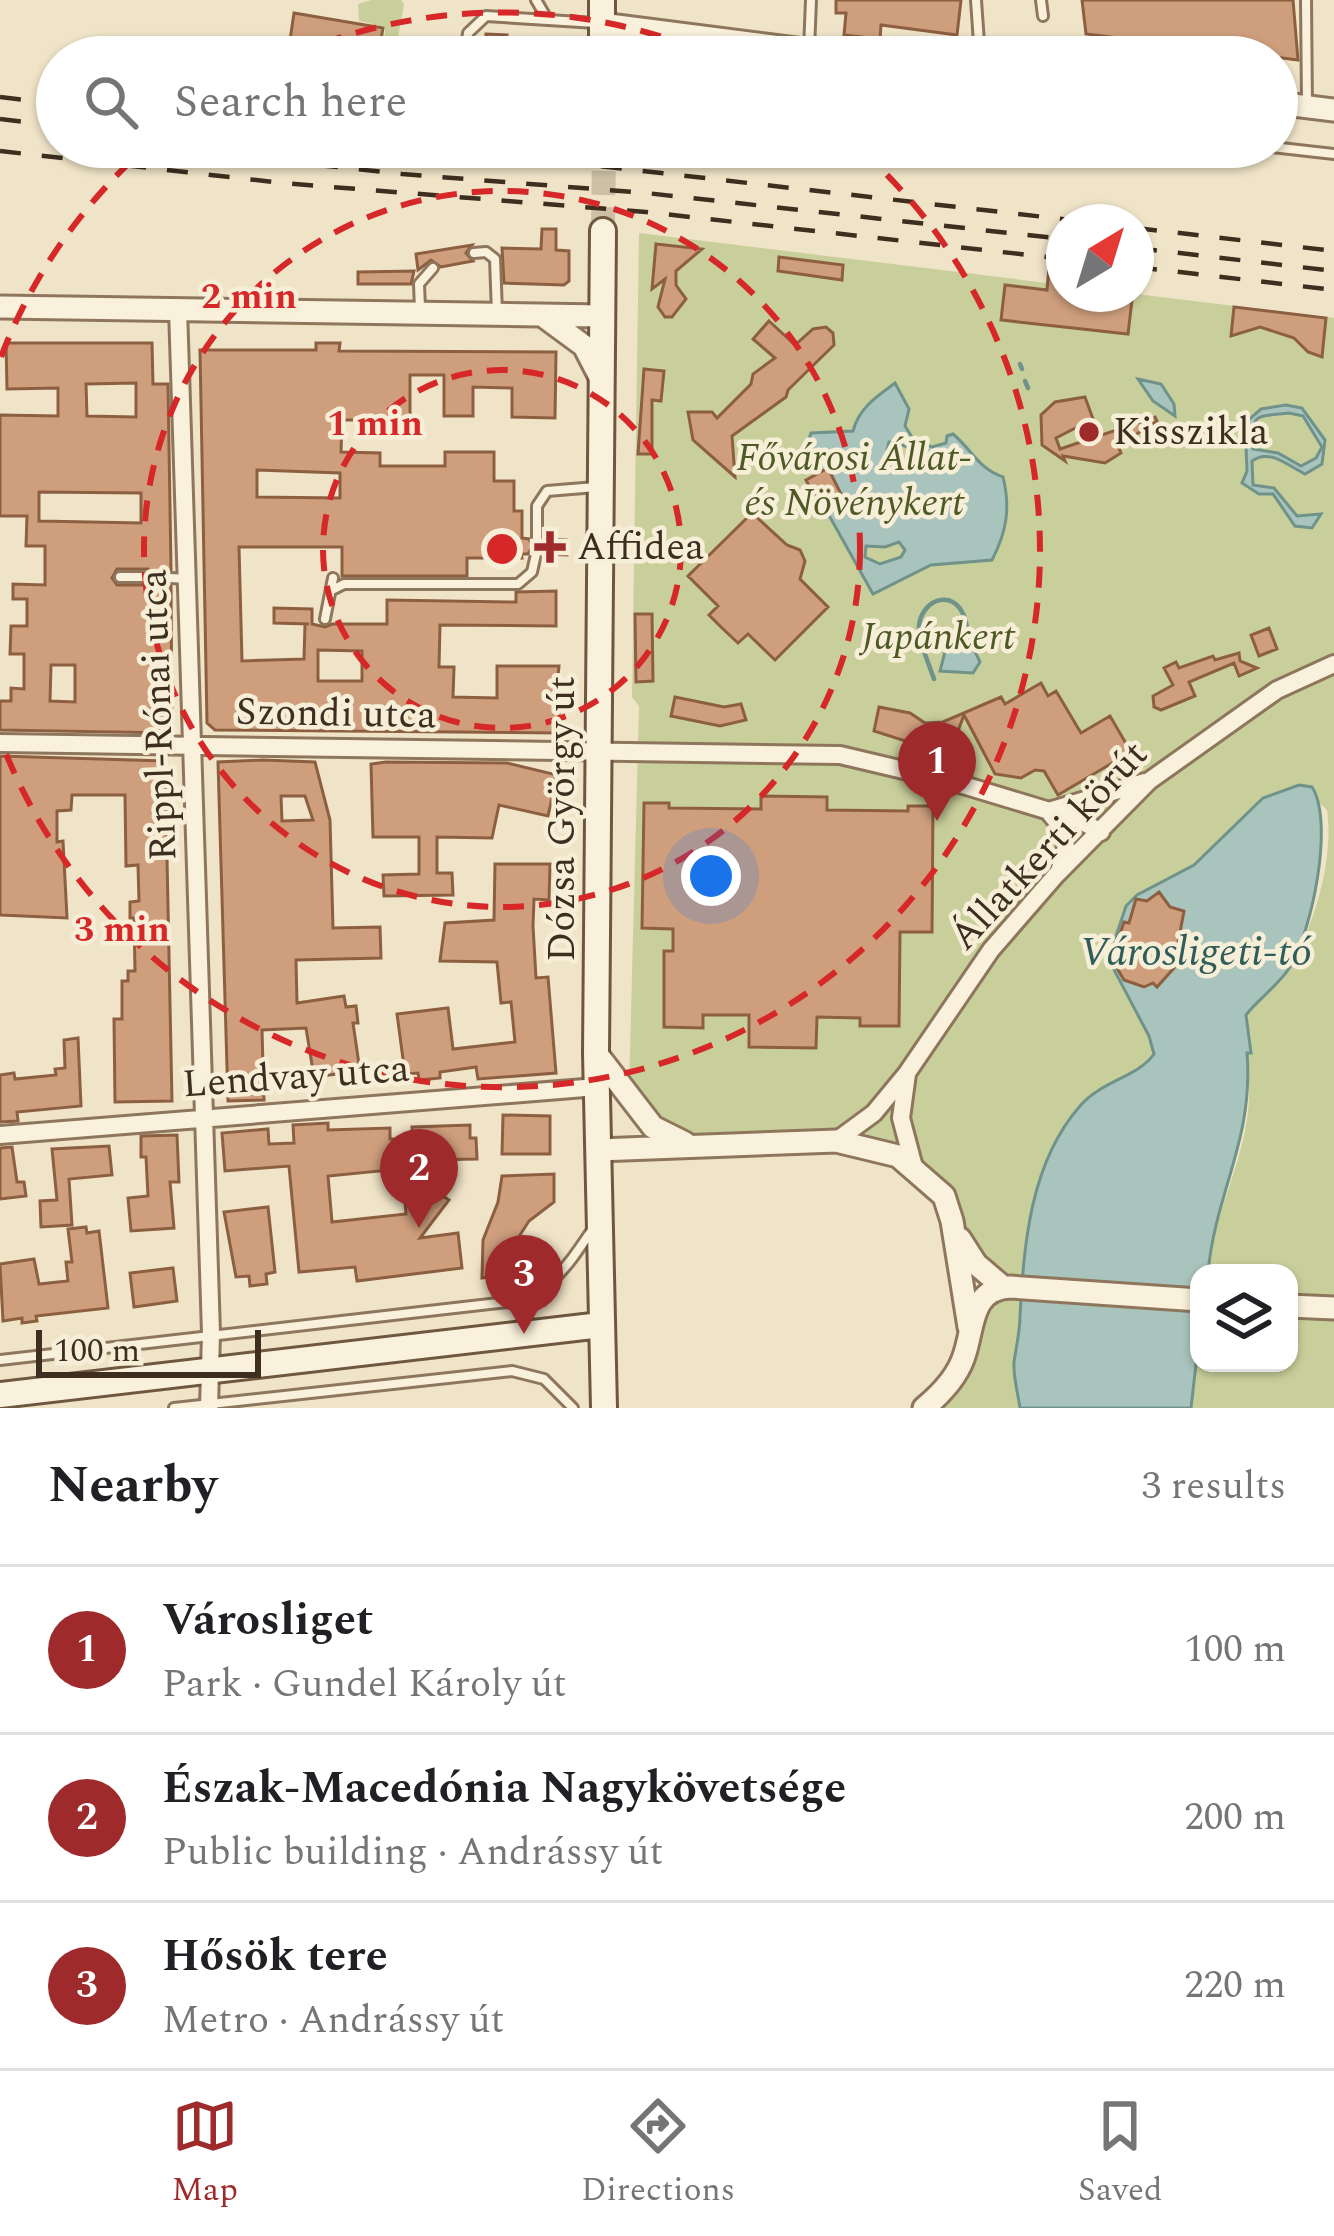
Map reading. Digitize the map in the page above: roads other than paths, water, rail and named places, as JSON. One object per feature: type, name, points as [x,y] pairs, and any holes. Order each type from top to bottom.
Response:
[{"type":"main road","name":"Dózsa György út","points":[[603,231],[596,1053],[604,1408]]},
{"type":"main road","points":[[0,1396],[602,1325]]},
{"type":"street","points":[[601,12],[728,36]]},
{"type":"street","points":[[1298,106],[1334,110]]},
{"type":"street","points":[[0,307],[603,316]]},
{"type":"street","name":"Rippl-Rónai utca","points":[[178,309],[180,579],[193,745],[211,1334],[209,1406]]},
{"type":"street","points":[[540,315],[584,346],[602,381]]},
{"type":"street","name":"Állatkerti körút","points":[[836,1141],[874,1113],[907,1073],[974,971],[1057,875],[1149,781],[1277,690],[1334,664]]},
{"type":"street","name":"Szondi utca","points":[[0,743],[840,755],[876,760],[1079,820],[1101,832]]},
{"type":"street","points":[[1057,875],[1068,841],[1048,811],[1149,781]]},
{"type":"street","points":[[596,1053],[652,1126],[691,1146]]},
{"type":"street","points":[[907,1073],[901,1118],[914,1167]]},
{"type":"street","name":"Lendvay utca","points":[[0,1135],[597,1088]]},
{"type":"street","points":[[598,1150],[836,1141],[880,1149],[914,1167],[944,1196],[969,1327]]},
{"type":"street","points":[[952,1221],[976,1264],[1006,1287]]},
{"type":"street","points":[[924,1408],[955,1375],[982,1299],[1006,1287],[1190,1299]]},
{"type":"street","points":[[1298,1306],[1334,1308]]},
{"type":"lane","points":[[536,0],[546,19]]},
{"type":"lane","points":[[809,36],[811,0]]},
{"type":"lane","points":[[976,0],[979,36]]},
{"type":"lane","points":[[1041,0],[1043,16]]},
{"type":"lane","points":[[1306,0],[1306,107]]},
{"type":"lane","points":[[468,36],[481,18],[499,14],[546,19],[601,12]]},
{"type":"lane","points":[[1298,150],[1334,154]]},
{"type":"lane","points":[[474,253],[486,252],[495,260],[496,315]]},
{"type":"lane","points":[[420,314],[419,284],[433,268]]},
{"type":"lane","points":[[537,539],[537,506],[547,491],[601,487]]},
{"type":"lane","points":[[332,590],[344,584],[518,584],[532,572],[536,554]]},
{"type":"lane","points":[[120,577],[145,577]]},
{"type":"lane","points":[[325,620],[333,578]]},
{"type":"lane","points":[[0,1360],[507,1302],[535,1295],[563,1271],[599,1219]]},
{"type":"lane","points":[[175,1408],[512,1371],[544,1379],[573,1408]]},
{"type":"water","points":[[1138,379],[1161,384],[1174,404],[1175,416],[1153,401]]},
{"type":"water","points":[[895,383],[909,409],[905,426],[912,437],[932,447],[946,443],[953,434],[981,464],[1003,477],[1007,510],[992,560],[931,565],[873,594],[826,510],[809,439],[811,433],[853,431],[864,409]],"holes":[[[889,442],[925,458],[927,470],[919,473],[897,464],[887,450]],[[899,542],[905,550],[901,557],[880,564],[865,557],[866,546]]]},
{"type":"water","points":[[1302,408],[1325,440],[1322,464],[1305,474],[1272,457],[1252,461],[1253,485],[1274,488],[1297,516],[1321,514],[1312,528],[1295,526],[1273,494],[1259,494],[1242,483],[1247,471],[1245,423],[1261,409]],"holes":[[[1289,413],[1303,416],[1322,447],[1316,458],[1301,466],[1278,453],[1253,449],[1257,419]]]},
{"type":"water","points":[[970,641],[980,662],[973,673],[940,671],[946,648]]},
{"type":"water","name":"Városligeti-tó","points":[[1299,785],[1312,787],[1321,824],[1318,875],[1306,927],[1290,967],[1246,1015],[1251,1053],[1247,1053],[1240,1140],[1209,1264],[1190,1264],[1190,1372],[1195,1372],[1191,1408],[1020,1408],[1014,1362],[1024,1261],[1040,1179],[1063,1128],[1080,1106],[1154,1054],[1112,966],[1126,906],[1137,895],[1194,865],[1263,798]]},
{"type":"waterway","points":[[1020,364],[1022,369]]},
{"type":"waterway","points":[[1025,381],[1028,388]]},
{"type":"waterway","points":[[934,679],[919,632],[925,610],[933,603],[952,601],[966,621],[968,641]]},
{"type":"tunnel","points":[[603,231],[604,168]]},
{"type":"railway","points":[[0,97],[36,101]]},
{"type":"railway","points":[[0,119],[36,123]]},
{"type":"railway","points":[[0,151],[36,155]]},
{"type":"railway","points":[[150,168],[646,212],[1046,257]]},
{"type":"railway","points":[[346,168],[646,193],[1046,237]]},
{"type":"railway","points":[[617,168],[1046,217]]},
{"type":"railway","points":[[1154,230],[1334,251]]},
{"type":"railway","points":[[1154,250],[1334,271]]},
{"type":"railway","points":[[1154,269],[1334,290]]},
{"type":"place","name":"Kisszikla","points":[[1089,432]]},
{"type":"place","name":"Affidea","points":[[550,547]]},
{"type":"place","name":"Városliget","points":[[937,821]]},
{"type":"place","name":"Észak-Macedónia Nagykövetsége","points":[[419,1228]]},
{"type":"place","name":"Hősök tere","points":[[524,1334]]},
{"type":"park label","name":"Fővárosi Állat- és Növénykert","points":[[854,480]]},
{"type":"park label","name":"Japánkert","points":[[938,637]]}]
